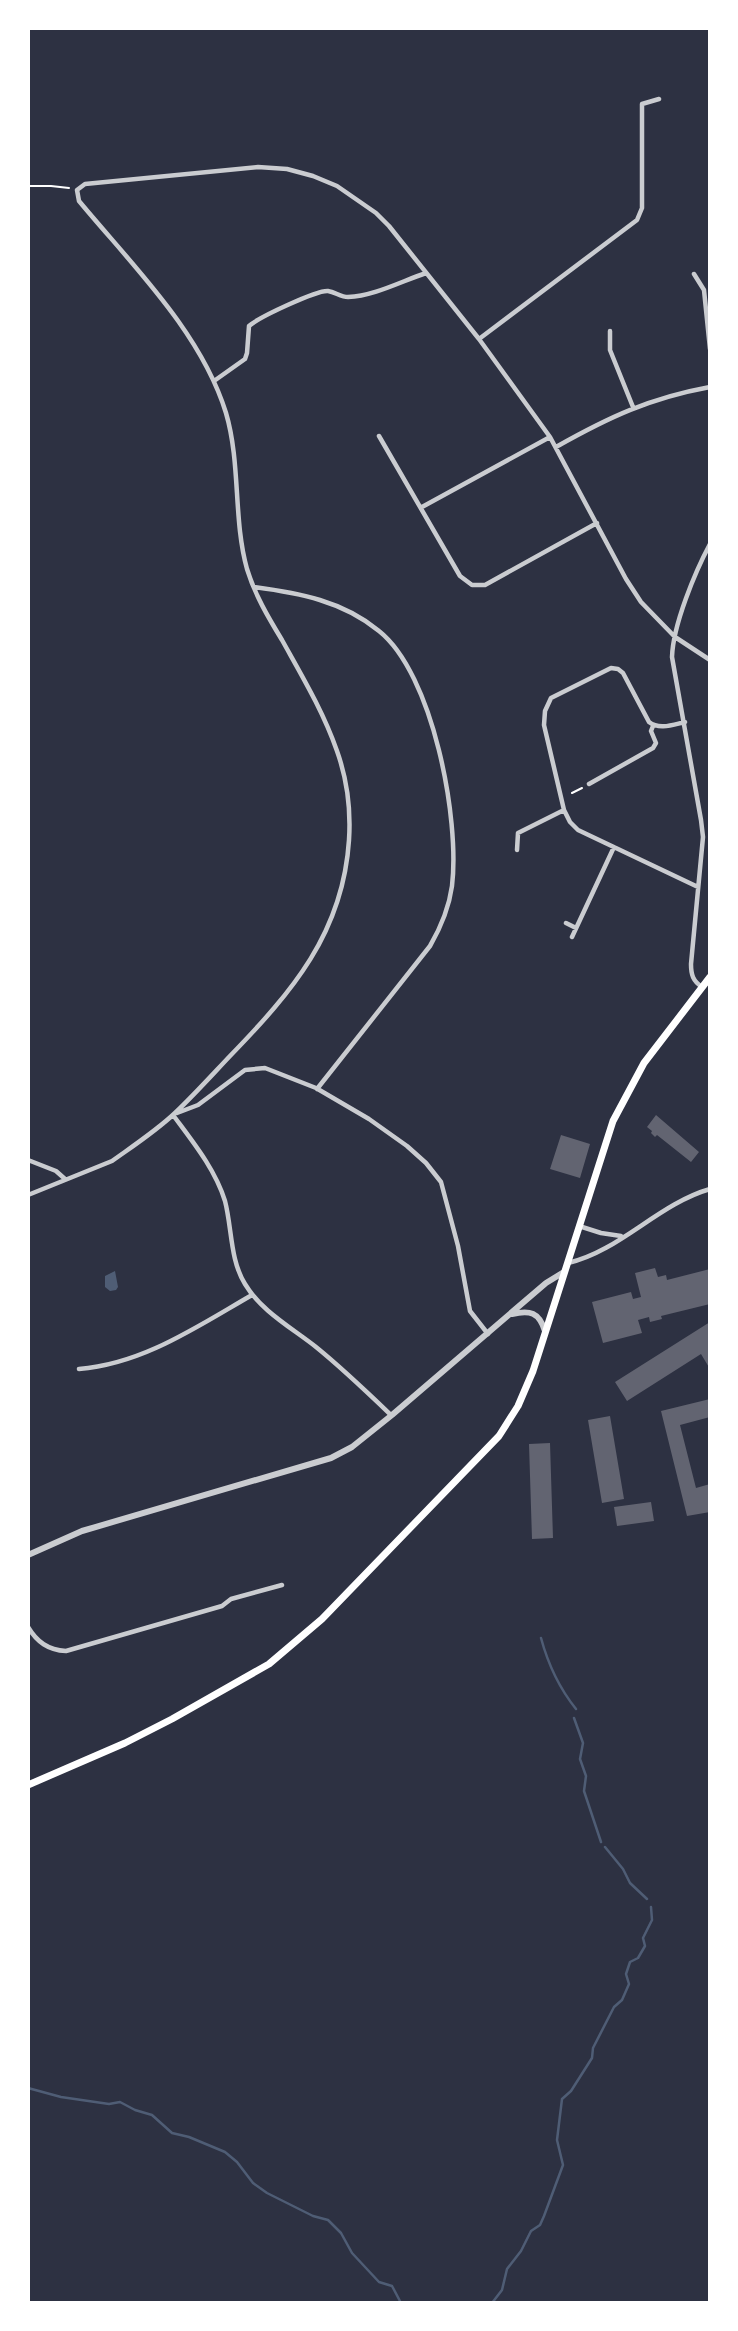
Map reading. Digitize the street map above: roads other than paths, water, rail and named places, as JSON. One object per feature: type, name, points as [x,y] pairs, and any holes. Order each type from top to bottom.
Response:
[{"type":"main road","points":[[28,1784],[125,1743],[269,1664],[297,1643],[499,1436],[518,1406],[545,1331],[607,1135],[620,1106],[644,1062],[710,976]]},
{"type":"street","points":[[479,339],[636,220],[642,208],[642,104],[659,99]]},
{"type":"street","points":[[28,1195],[112,1161],[173,1115],[288,994],[324,938],[337,908],[345,878],[350,828],[346,784],[323,713],[256,595],[247,570],[241,537],[234,452],[214,381],[190,338],[79,201],[77,190],[85,184],[258,167],[287,169],[313,176],[360,200],[389,226],[479,339],[550,437],[641,602],[675,637],[710,660]]},
{"type":"street","points":[[214,381],[245,359],[249,326],[293,302],[323,291],[347,297],[373,292],[426,273]]},
{"type":"street","points":[[694,274],[704,290],[710,349]]},
{"type":"street","points":[[610,331],[610,350],[633,407]]},
{"type":"street","points":[[556,447],[633,407],[673,394],[710,387]]},
{"type":"street","points":[[379,436],[465,582],[479,586],[597,523]]},
{"type":"street","points":[[421,507],[550,437]]},
{"type":"street","points":[[702,987],[695,982],[691,974],[703,837],[672,657],[675,637],[710,544]]},
{"type":"street","points":[[254,587],[300,594],[345,610],[380,632],[398,650],[412,674],[427,711],[439,749],[448,801],[453,846],[452,885],[441,927],[317,1089]]},
{"type":"street","points":[[685,722],[662,727],[653,726],[623,673],[618,668],[611,668],[551,698],[545,711],[544,725],[564,810],[570,822],[578,830],[698,887]]},
{"type":"street","points":[[589,784],[653,748],[656,743],[651,731],[653,726]]},
{"type":"street","points":[[517,850],[518,833],[564,810]]},
{"type":"street","points":[[572,937],[614,847]]},
{"type":"street","points":[[566,923],[576,928]]},
{"type":"street","points":[[173,1115],[198,1105],[245,1070],[255,1067],[284,1074],[317,1089],[369,1119],[410,1148],[442,1182],[470,1311],[488,1334]]},
{"type":"street","points":[[173,1115],[193,1141],[216,1180],[229,1220],[237,1265],[243,1281],[253,1295],[323,1352],[392,1415]]},
{"type":"street","points":[[28,1160],[62,1174],[65,1180]]},
{"type":"street","points":[[567,1263],[593,1255],[665,1208],[710,1189]]},
{"type":"street","points":[[579,1226],[622,1236]]},
{"type":"street","points":[[28,1555],[82,1531],[331,1458],[352,1447],[546,1283],[564,1272]]},
{"type":"street","points":[[79,1369],[102,1367],[150,1351],[253,1295]]},
{"type":"street","points":[[510,1314],[524,1311],[536,1314],[545,1331]]},
{"type":"street","points":[[28,1627],[40,1643],[49,1648],[66,1651],[222,1606],[231,1599],[282,1585]]},
{"type":"water","points":[[115,1271],[118,1287],[110,1291],[105,1287],[105,1276]]},
{"type":"waterway","points":[[541,1638],[555,1676],[576,1709]]},
{"type":"waterway","points":[[574,1718],[583,1743],[580,1759],[586,1776],[584,1791],[601,1842]]},
{"type":"waterway","points":[[605,1847],[623,1869],[630,1883],[647,1899]]},
{"type":"waterway","points":[[492,2303],[502,2290],[507,2269],[544,2216],[563,2165],[557,2140],[562,2099],[571,2091],[592,2058],[593,2048],[614,2007],[622,2000],[629,1984],[626,1974],[630,1962],[638,1958],[645,1946],[643,1938],[652,1920],[651,1907]]},
{"type":"waterway","points":[[28,2088],[61,2097],[109,2104],[120,2102],[152,2115],[172,2133],[225,2152],[237,2162],[253,2183],[267,2193],[313,2216],[328,2220],[341,2233],[352,2253],[379,2282],[392,2286],[401,2303]]}]
